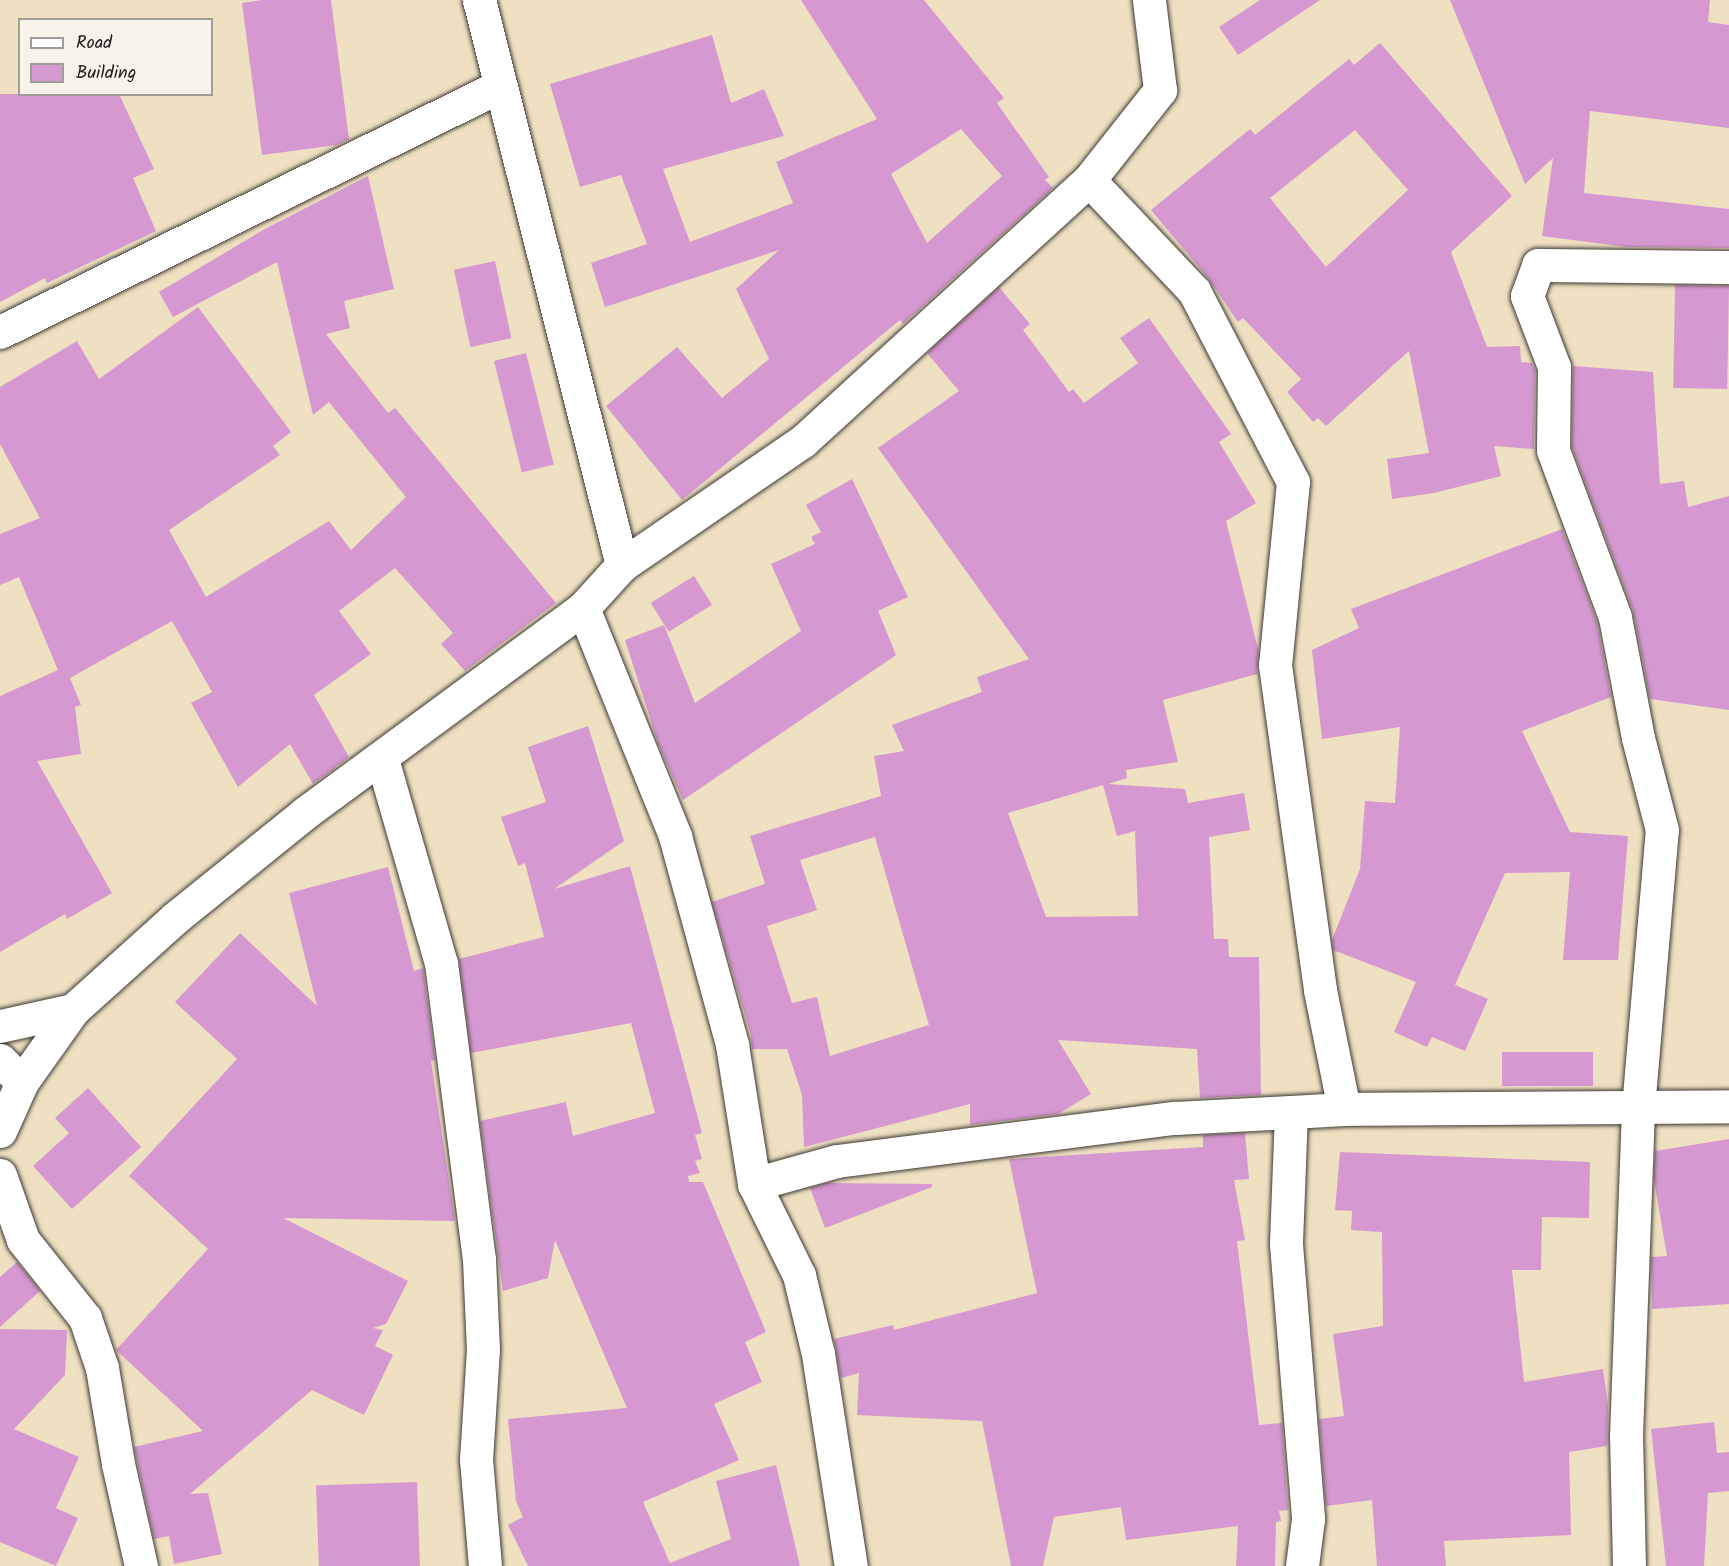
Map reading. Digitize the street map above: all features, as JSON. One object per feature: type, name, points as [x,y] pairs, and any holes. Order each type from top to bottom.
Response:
[{"type":"street","points":[[479,0],[621,565]]},
{"type":"street","points":[[0,1131],[11,1071],[73,1010],[212,888],[305,813],[382,759],[583,608],[621,565],[803,441],[1089,180],[1160,90],[1149,0]]},
{"type":"street","points":[[0,332],[500,86]]},
{"type":"street","points":[[1089,180],[1194,291],[1293,482],[1275,665],[1320,990],[1344,1109]]},
{"type":"street","points":[[1629,1566],[1626,1436],[1638,1108],[1662,830],[1638,738],[1615,617],[1552,450],[1554,367],[1527,296],[1539,265],[1729,267]]},
{"type":"street","points":[[583,608],[675,836],[732,1045],[754,1184],[799,1275],[818,1354],[851,1566]]},
{"type":"street","points":[[382,759],[441,963],[479,1259],[483,1349],[476,1459],[484,1566]]},
{"type":"street","points":[[0,1026],[73,1010]]},
{"type":"street","points":[[754,1184],[837,1161],[1175,1118],[1344,1109],[1729,1106]]},
{"type":"street","points":[[1291,1112],[1286,1244],[1308,1519],[1302,1566]]},
{"type":"street","points":[[0,1175],[24,1240],[85,1318],[102,1368],[118,1464],[141,1566]]},
{"type":"building","points":[[262,0],[331,0],[349,139],[337,145],[262,155],[242,3]]},
{"type":"building","points":[[801,0],[924,0],[1004,98],[997,103],[1049,177],[1045,180],[1053,188],[903,324],[900,320],[682,500],[606,406],[677,347],[722,398],[769,359],[736,289],[779,250],[605,307],[591,263],[647,244],[621,175],[580,187],[550,84],[712,35],[731,103],[764,89],[784,136],[663,169],[690,242],[793,203],[776,162],[877,119]],"holes":[[[961,129],[1002,176],[927,243],[891,174]]]},
{"type":"building","points":[[1260,0],[1320,0],[1238,55],[1219,27]]},
{"type":"building","points":[[1450,0],[1710,0],[1708,22],[1729,25],[1729,128],[1590,111],[1584,193],[1729,209],[1729,248],[1627,247],[1542,236],[1553,158],[1525,184]]},
{"type":"building","points":[[1380,43],[1512,196],[1451,252],[1487,347],[1520,346],[1521,362],[1532,363],[1535,370],[1534,449],[1494,446],[1501,476],[1434,493],[1392,499],[1387,459],[1429,453],[1409,351],[1326,426],[1318,418],[1313,422],[1287,392],[1301,379],[1243,318],[1238,322],[1208,278],[1151,210],[1250,129],[1255,135],[1349,59],[1354,65]],"holes":[[[1355,130],[1408,190],[1326,267],[1270,198]]]},
{"type":"building","points":[[0,94],[120,96],[154,169],[133,178],[156,231],[47,283],[45,278],[0,302]]},
{"type":"building","points":[[368,176],[394,289],[344,301],[350,328],[326,334],[388,413],[395,408],[556,603],[465,671],[441,644],[453,633],[395,568],[339,611],[371,654],[314,695],[349,757],[313,784],[290,744],[238,787],[191,703],[212,692],[172,621],[70,678],[81,705],[75,707],[81,754],[37,761],[112,893],[67,919],[65,914],[0,952],[0,696],[58,670],[19,577],[0,585],[0,534],[40,518],[0,444],[0,387],[77,341],[99,379],[198,307],[291,432],[273,446],[280,455],[169,530],[206,597],[329,521],[351,550],[406,497],[329,402],[313,415],[277,262],[173,317],[159,292],[263,230]]},
{"type":"building","points":[[495,261],[511,338],[470,347],[454,270]]},
{"type":"building","points":[[1675,285],[1729,286],[1727,389],[1673,388]]},
{"type":"building","points":[[999,287],[1030,324],[1023,330],[1069,392],[1073,389],[1084,403],[1138,363],[1120,338],[1149,318],[1231,434],[1219,442],[1256,503],[1226,521],[1258,649],[1257,674],[1163,700],[1178,762],[1126,770],[1127,778],[1108,784],[1185,789],[1188,803],[1244,793],[1250,830],[1209,837],[1214,939],[1228,939],[1229,957],[1259,957],[1261,1095],[1200,1098],[1197,1049],[1058,1040],[1091,1094],[1058,1114],[970,1125],[970,1104],[804,1147],[802,1095],[787,1049],[752,1049],[751,1035],[712,902],[765,884],[750,836],[881,796],[874,756],[904,751],[892,725],[982,692],[977,677],[1029,659],[878,448],[959,391],[927,353]],"holes":[[[1103,785],[1117,836],[1135,831],[1138,916],[1046,917],[1008,813]],[[875,837],[929,1025],[830,1056],[817,997],[792,1003],[767,926],[817,910],[800,860]]]},
{"type":"building","points":[[526,353],[554,465],[522,473],[494,361]]},
{"type":"building","points":[[1573,366],[1653,372],[1660,484],[1684,481],[1688,507],[1729,496],[1729,710],[1650,699],[1633,610],[1572,447]]},
{"type":"building","points":[[852,479],[908,597],[878,611],[896,655],[683,800],[658,743],[625,640],[664,625],[695,703],[801,631],[771,564],[815,544],[811,537],[821,532],[806,505]]},
{"type":"building","points":[[1562,529],[1597,622],[1611,697],[1522,731],[1570,832],[1628,836],[1618,960],[1563,960],[1570,872],[1505,873],[1455,985],[1488,999],[1465,1051],[1432,1037],[1427,1047],[1394,1032],[1416,982],[1333,950],[1332,940],[1360,869],[1365,801],[1395,803],[1400,727],[1322,739],[1312,650],[1359,628],[1351,609]]},
{"type":"building","points":[[694,576],[712,605],[669,632],[651,603]]},
{"type":"building","points":[[588,726],[624,841],[554,889],[630,866],[702,1133],[695,1135],[702,1159],[695,1161],[700,1173],[688,1176],[689,1182],[703,1182],[766,1332],[745,1342],[762,1382],[714,1404],[739,1460],[643,1502],[670,1563],[731,1539],[716,1481],[776,1465],[800,1566],[528,1566],[508,1525],[523,1517],[516,1501],[508,1419],[627,1408],[555,1240],[548,1278],[503,1291],[480,1121],[566,1102],[573,1136],[655,1113],[631,1023],[471,1053],[459,959],[544,937],[525,863],[518,866],[501,817],[546,802],[528,747]]},
{"type":"building","points":[[388,867],[414,971],[423,968],[435,1060],[431,1061],[455,1221],[283,1218],[408,1281],[386,1324],[373,1328],[383,1330],[375,1346],[393,1355],[364,1415],[312,1390],[190,1494],[208,1493],[222,1554],[174,1564],[169,1536],[154,1539],[134,1447],[203,1431],[116,1350],[208,1249],[129,1176],[237,1059],[175,1002],[240,933],[317,1006],[289,893]]},
{"type":"building","points":[[1502,1052],[1593,1052],[1593,1086],[1502,1086]]},
{"type":"building","points":[[88,1088],[141,1147],[72,1209],[33,1166],[69,1133],[55,1118]]},
{"type":"building","points":[[1245,1133],[1249,1179],[1234,1180],[1245,1240],[1237,1241],[1259,1425],[1282,1423],[1288,1510],[1279,1511],[1281,1521],[1276,1522],[1275,1566],[1236,1566],[1238,1526],[1126,1540],[1121,1507],[1054,1517],[1043,1566],[1011,1566],[982,1421],[857,1415],[859,1373],[841,1378],[834,1339],[893,1325],[894,1330],[1037,1293],[1009,1159],[1203,1147],[1203,1135]]},
{"type":"building","points":[[1729,1139],[1729,1304],[1652,1309],[1651,1257],[1667,1256],[1654,1180],[1655,1151]]},
{"type":"building","points":[[1340,1152],[1590,1162],[1589,1218],[1542,1217],[1541,1270],[1512,1270],[1524,1382],[1603,1369],[1608,1405],[1607,1446],[1569,1452],[1571,1535],[1444,1541],[1446,1566],[1377,1566],[1372,1500],[1326,1506],[1319,1419],[1344,1416],[1333,1334],[1383,1326],[1382,1232],[1351,1230],[1352,1211],[1335,1210]]},
{"type":"building","points":[[826,1183],[932,1184],[932,1187],[825,1228],[810,1188]]},
{"type":"building","points":[[17,1262],[40,1291],[0,1327],[0,1277]]},
{"type":"building","points":[[0,1329],[67,1330],[65,1375],[14,1429],[79,1457],[56,1508],[78,1518],[56,1566],[0,1542]]},
{"type":"building","points":[[1714,1422],[1717,1453],[1729,1452],[1729,1491],[1708,1493],[1704,1566],[1666,1566],[1651,1429]]},
{"type":"building","points":[[417,1482],[420,1566],[319,1566],[316,1486]]}]
